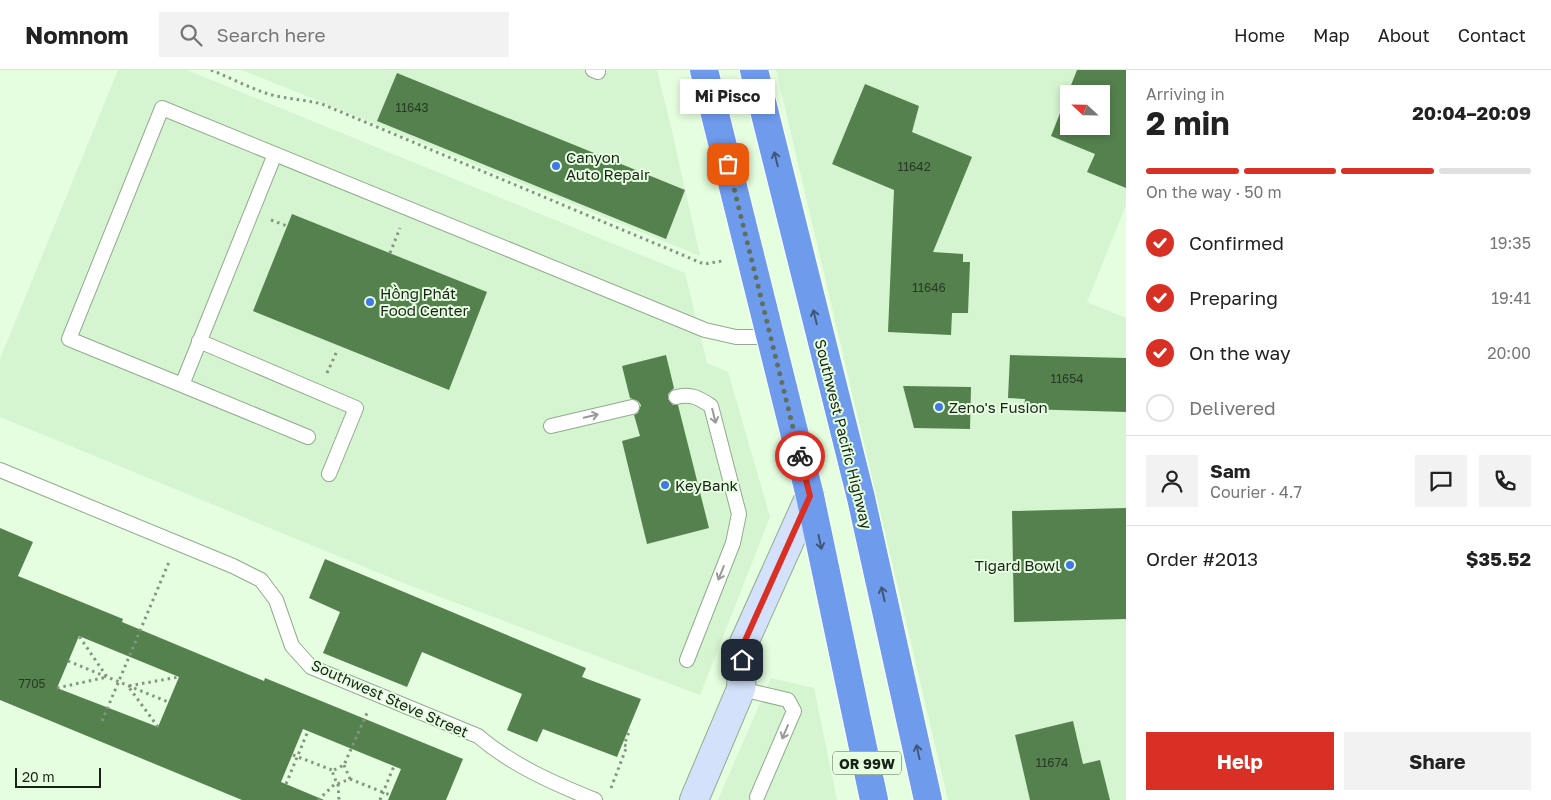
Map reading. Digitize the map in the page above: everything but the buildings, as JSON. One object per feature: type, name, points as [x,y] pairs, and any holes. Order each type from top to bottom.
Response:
[{"type":"highway","name":"OR 99W","points":[[704,70],[810,496],[874,800]]},
{"type":"highway","name":"Southwest Pacific Highway","points":[[754,70],[861,498],[928,800]]},
{"type":"street","points":[[694,800],[741,689],[743,645],[810,496]]},
{"type":"lane","points":[[308,437],[69,339],[162,108],[705,330],[736,337],[770,337]]},
{"type":"lane","points":[[182,385],[275,154]]},
{"type":"lane","points":[[199,342],[356,408],[329,474]]},
{"type":"lane","points":[[676,397],[686,394],[698,397],[712,406],[739,514],[733,543],[687,660]]},
{"type":"lane","points":[[551,426],[632,407]]},
{"type":"lane","name":"Southwest Steve Street","points":[[0,470],[233,566],[261,580],[276,600],[292,646],[311,667],[478,736],[497,752],[521,766],[595,800]]},
{"type":"lane","points":[[741,689],[788,700],[794,711],[757,797]]},
{"type":"path","points":[[211,70],[270,94],[297,101],[312,101],[322,104],[704,264],[750,256]]},
{"type":"path","points":[[390,253],[408,210]]},
{"type":"path","points":[[102,721],[158,586]]},
{"type":"path","points":[[78,636],[107,677]]},
{"type":"path","points":[[68,662],[168,702]]},
{"type":"path","points":[[57,688],[107,677]]},
{"type":"path","points":[[128,686],[178,677]]},
{"type":"path","points":[[128,686],[158,727]]},
{"type":"path","points":[[293,755],[332,770],[344,765],[365,716]]},
{"type":"path","points":[[610,791],[627,746],[624,745],[630,729]]},
{"type":"path","points":[[286,784],[308,731]]},
{"type":"path","points":[[344,765],[350,779],[390,796]]},
{"type":"path","points":[[380,800],[394,766]]},
{"type":"path","points":[[332,770],[337,784],[339,800]]},
{"type":"path","points":[[318,800],[337,784],[350,779]]},
{"type":"shaded area","points":[[118,70],[187,70],[685,273],[707,363],[728,372],[770,517],[700,695],[406,584],[0,417],[0,359]]},
{"type":"shaded area","points":[[242,70],[657,70],[700,256]]},
{"type":"shaded area","points":[[776,70],[1126,70],[1126,205],[1087,302],[1126,318],[1126,800],[948,800]]},
{"type":"shaded area","points":[[771,678],[814,688],[837,800],[718,800]]},
{"type":"way so far","points":[[728,164],[800,456]]},
{"type":"place","name":"Mi Pisco","points":[[728,164]]},
{"type":"place","name":"Canyon Auto Repair","points":[[556,166]]},
{"type":"place","name":"Hồng Phát Food Center","points":[[370,302]]},
{"type":"place","name":"Zeno's Fusion","points":[[939,407]]},
{"type":"place","name":"KeyBank","points":[[665,485]]},
{"type":"place","name":"Tigard Bowl","points":[[1070,565]]},
{"type":"route","points":[[742,660],[743,645],[810,496],[800,456]]}]
